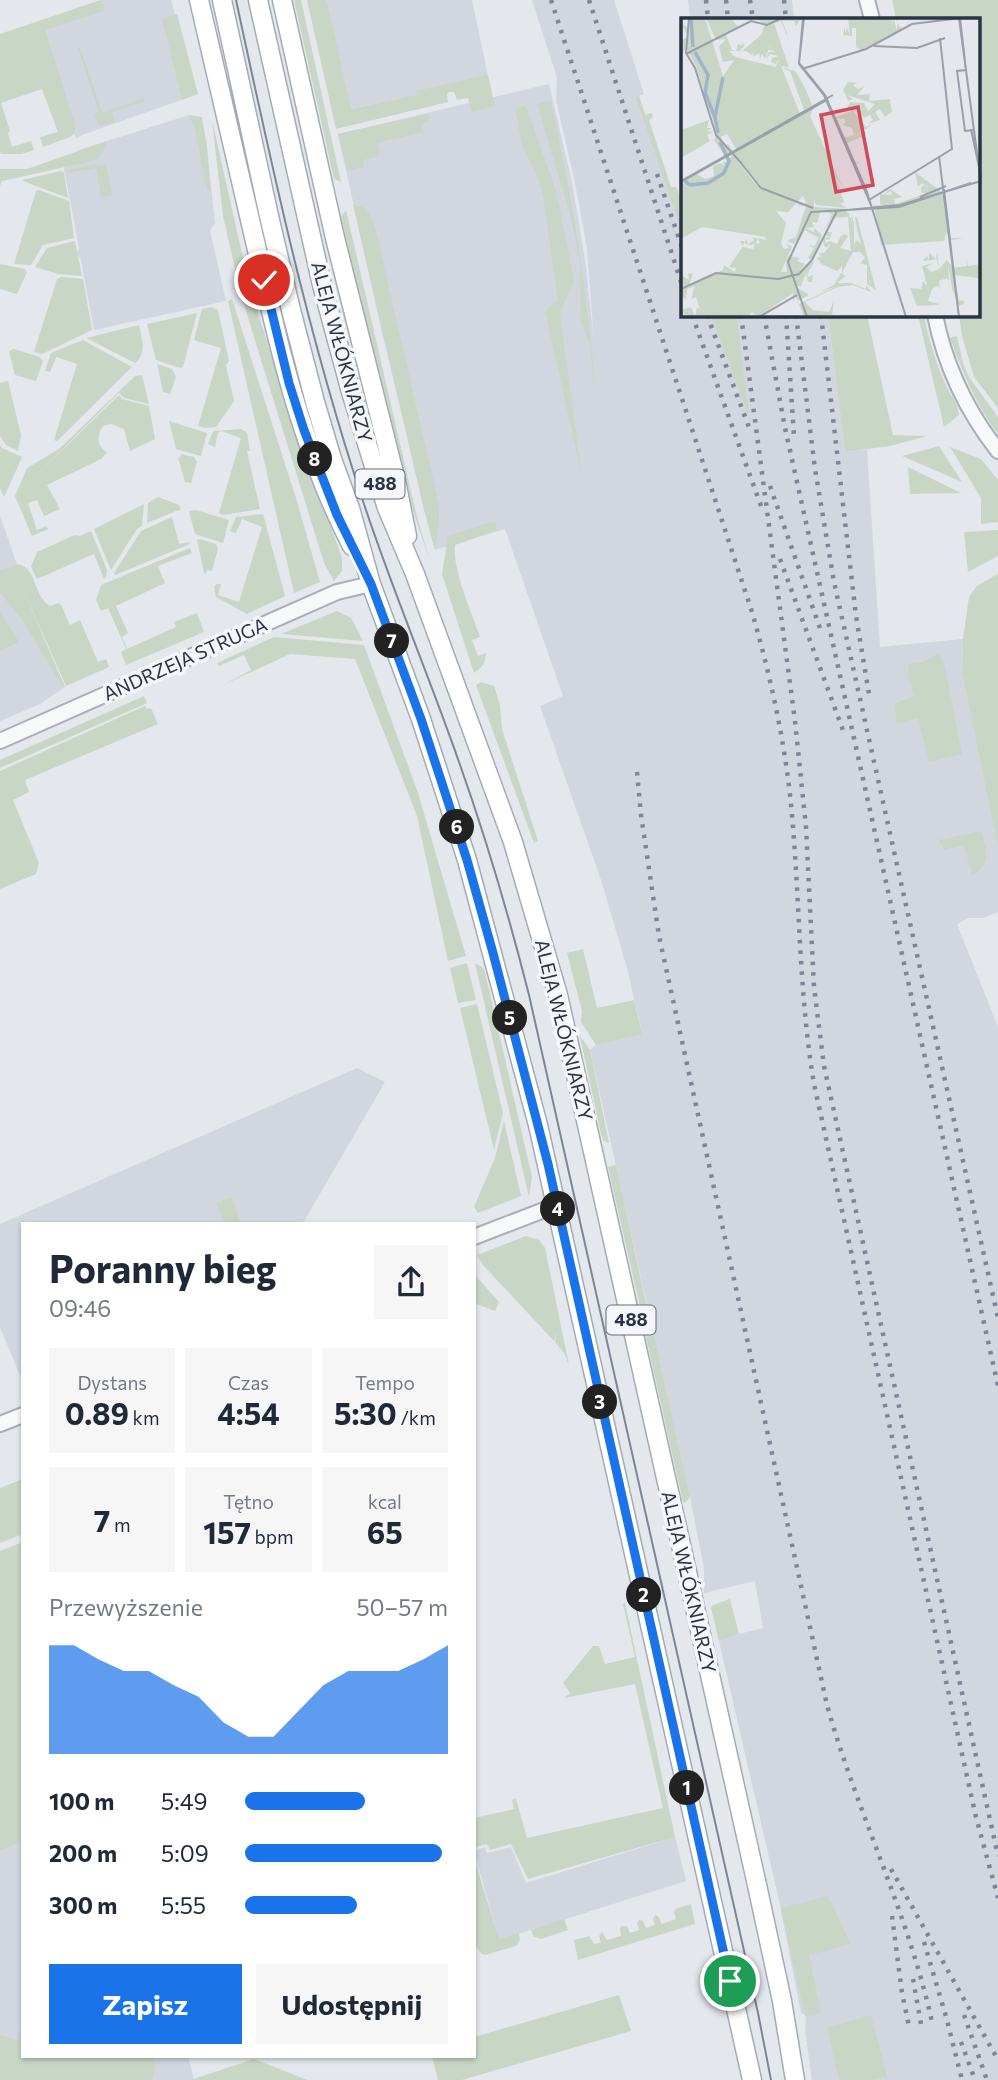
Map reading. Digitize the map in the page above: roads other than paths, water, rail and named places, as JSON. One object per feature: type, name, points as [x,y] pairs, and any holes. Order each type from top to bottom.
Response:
[{"type":"main road","points":[[199,0],[289,383],[337,515],[371,584]]},
{"type":"main road","name":"ALEJA WŁÓKNIARZY","points":[[222,0],[291,310],[325,435],[350,508],[371,584],[436,764],[467,860],[500,979],[557,1205],[752,2080]]},
{"type":"main road","name":"ALEJA WŁÓKNIARZY","points":[[258,0],[322,285],[351,392],[387,508],[415,574],[513,842],[558,995],[761,1902],[795,2080]]},
{"type":"main road","points":[[282,0],[335,238],[396,481],[415,574]]},
{"type":"street","points":[[867,0],[872,18]]},
{"type":"street","points":[[935,317],[944,352],[957,385],[980,427],[998,451]]},
{"type":"street","name":"ANDRZEJA STRUGA","points":[[0,741],[329,595],[371,584]]},
{"type":"street","points":[[476,1236],[557,1205]]},
{"type":"street","points":[[0,1424],[21,1416]]},
{"type":"tram line","points":[[236,0],[292,251],[343,437],[373,531],[469,791],[497,877],[529,995],[771,2080]]},
{"type":"railway","points":[[551,0],[752,612],[771,687],[789,789],[805,1017],[814,1084],[976,1817],[998,1898]]},
{"type":"railway","points":[[589,0],[681,282]]},
{"type":"railway","points":[[706,0],[708,18]]},
{"type":"railway","points":[[726,0],[728,18]]},
{"type":"railway","points":[[750,0],[753,18]]},
{"type":"railway","points":[[784,0],[786,18]]},
{"type":"railway","points":[[657,174],[681,244]]},
{"type":"railway","points":[[693,317],[761,506]]},
{"type":"railway","points":[[708,317],[750,430]]},
{"type":"railway","points":[[741,317],[795,721],[806,827],[814,987],[824,1066],[998,1856]]},
{"type":"railway","points":[[764,317],[785,428],[998,1386]]},
{"type":"railway","points":[[786,317],[794,436]]},
{"type":"railway","points":[[796,317],[815,469],[834,582],[998,1318]]},
{"type":"railway","points":[[821,317],[856,616],[869,694]]},
{"type":"railway","points":[[770,486],[821,631]]},
{"type":"railway","points":[[780,559],[844,733]]},
{"type":"railway","points":[[637,772],[659,936],[827,1705],[910,1942],[932,2022]]},
{"type":"railway","points":[[891,1869],[998,2060]]},
{"type":"railway","points":[[892,1916],[909,2026]]},
{"type":"railway","points":[[924,1942],[962,2080]]},
{"type":"railway","points":[[913,1979],[921,2024]]},
{"type":"railway","points":[[964,2015],[987,2080]]},
{"type":"railway","points":[[961,2042],[975,2080]]}]
